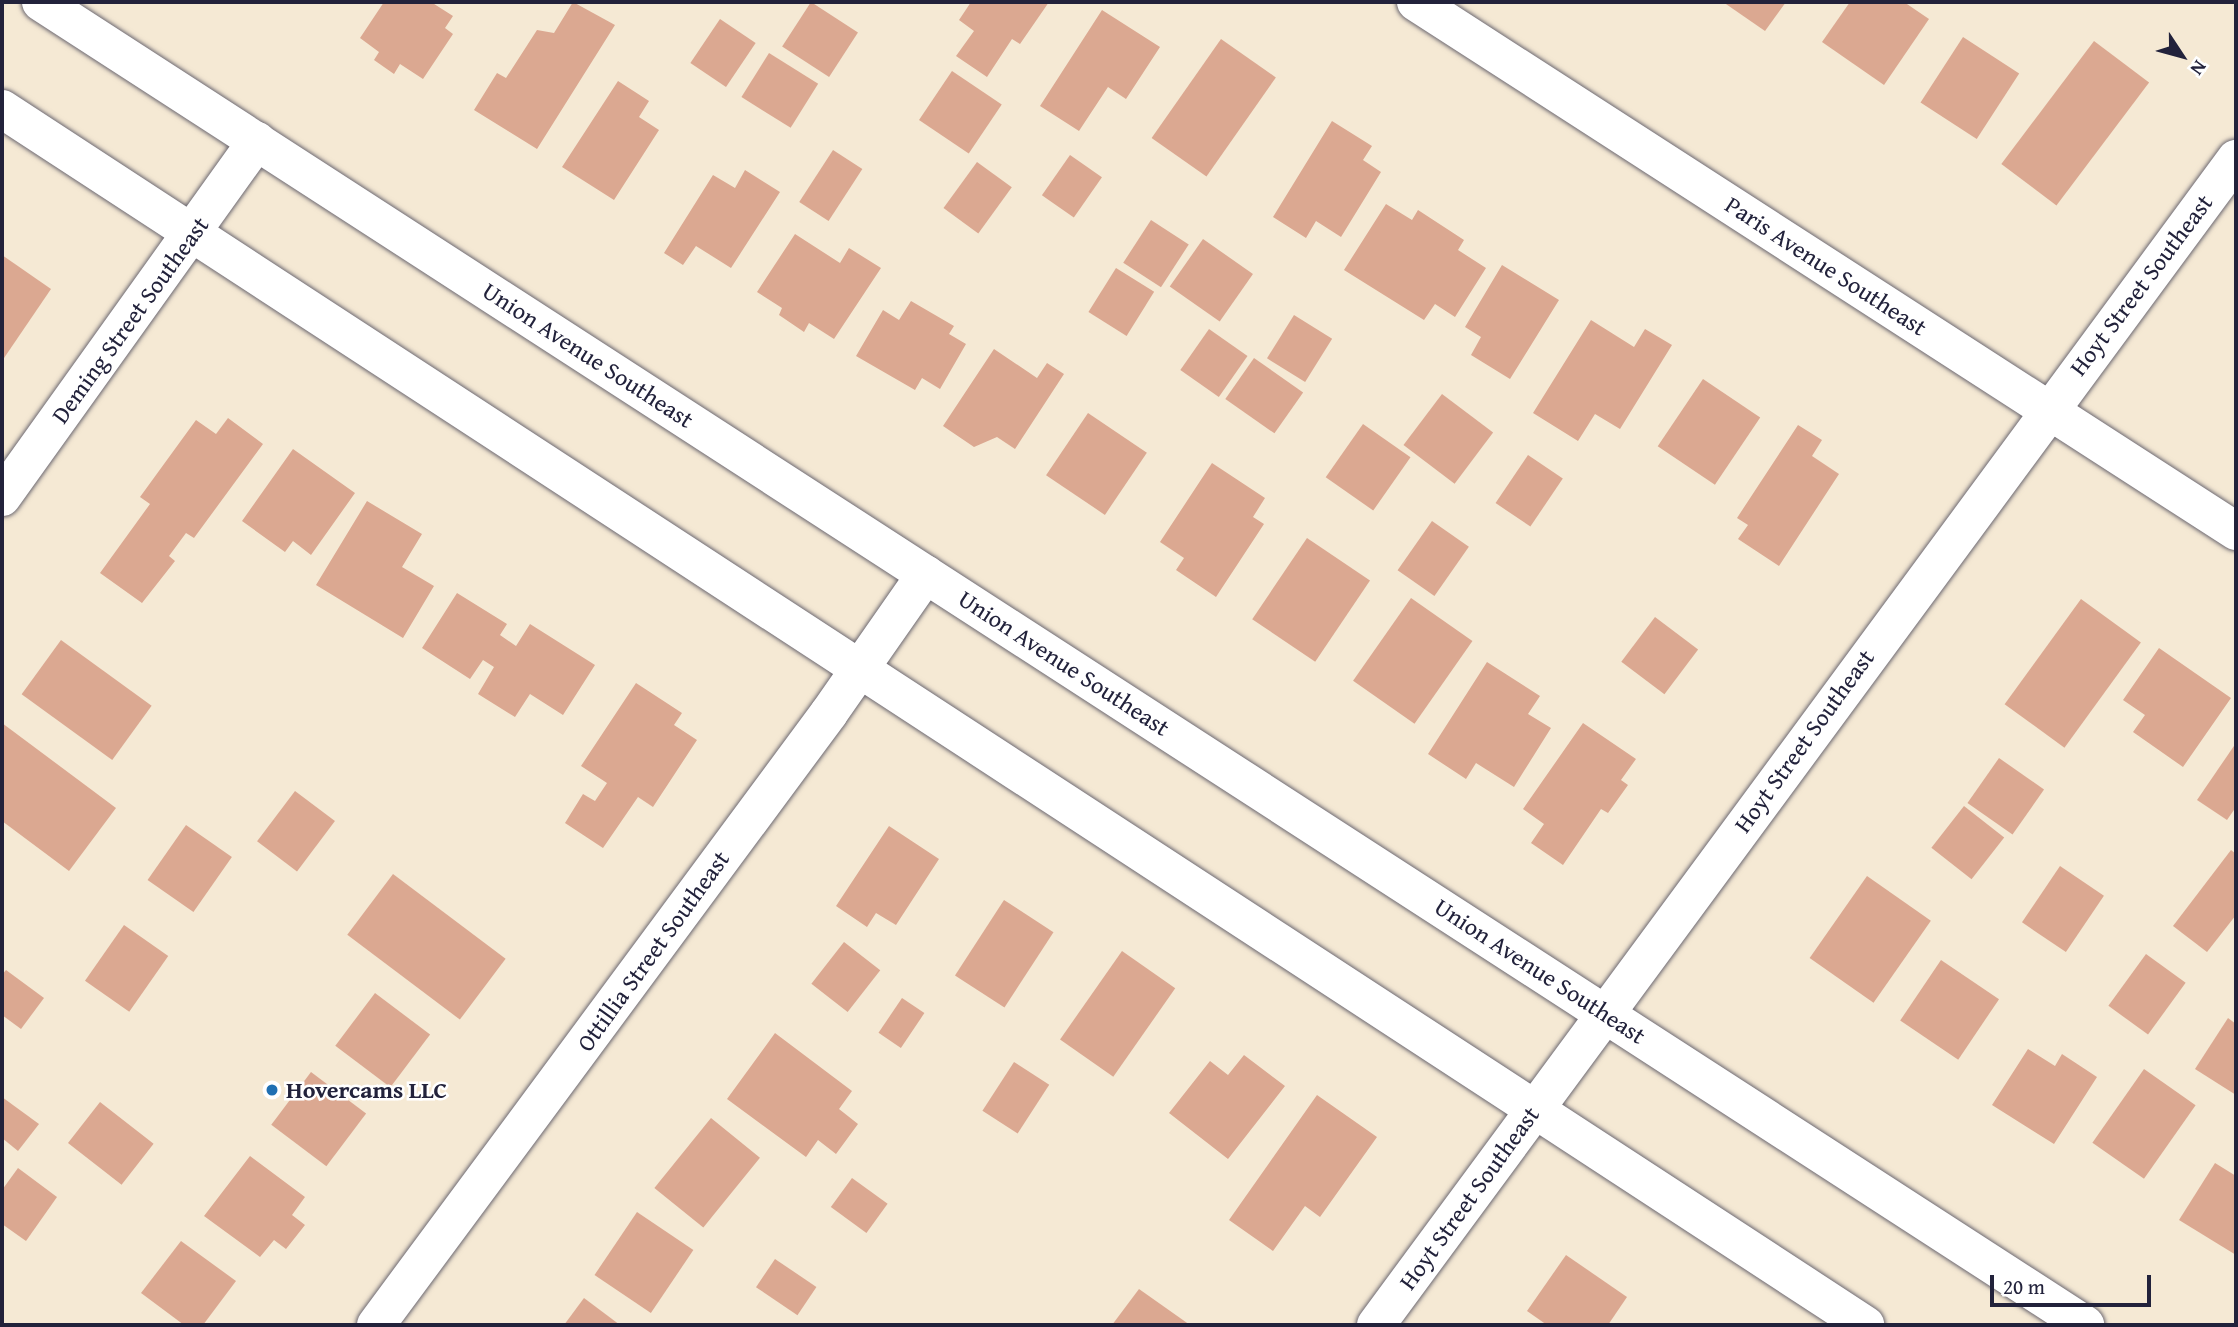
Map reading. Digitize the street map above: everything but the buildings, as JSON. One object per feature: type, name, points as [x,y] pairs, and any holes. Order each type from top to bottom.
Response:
[{"type":"street","name":"Union Avenue Southeast","points":[[41,2],[2085,1325]]},
{"type":"street","name":"Paris Avenue Southeast","points":[[1416,2],[2236,531]]},
{"type":"street","points":[[2,109],[858,671],[1866,1325]]},
{"type":"street","name":"Deming Street Southeast","points":[[2,497],[257,141]]},
{"type":"street","name":"Hoyt Street Southeast","points":[[1376,1325],[2048,409],[2236,159]]},
{"type":"street","name":"Ottillia Street Southeast","points":[[376,1325],[858,671],[926,574]]},
{"type":"place","name":"Hovercams LLC","points":[[272,1090]]}]
